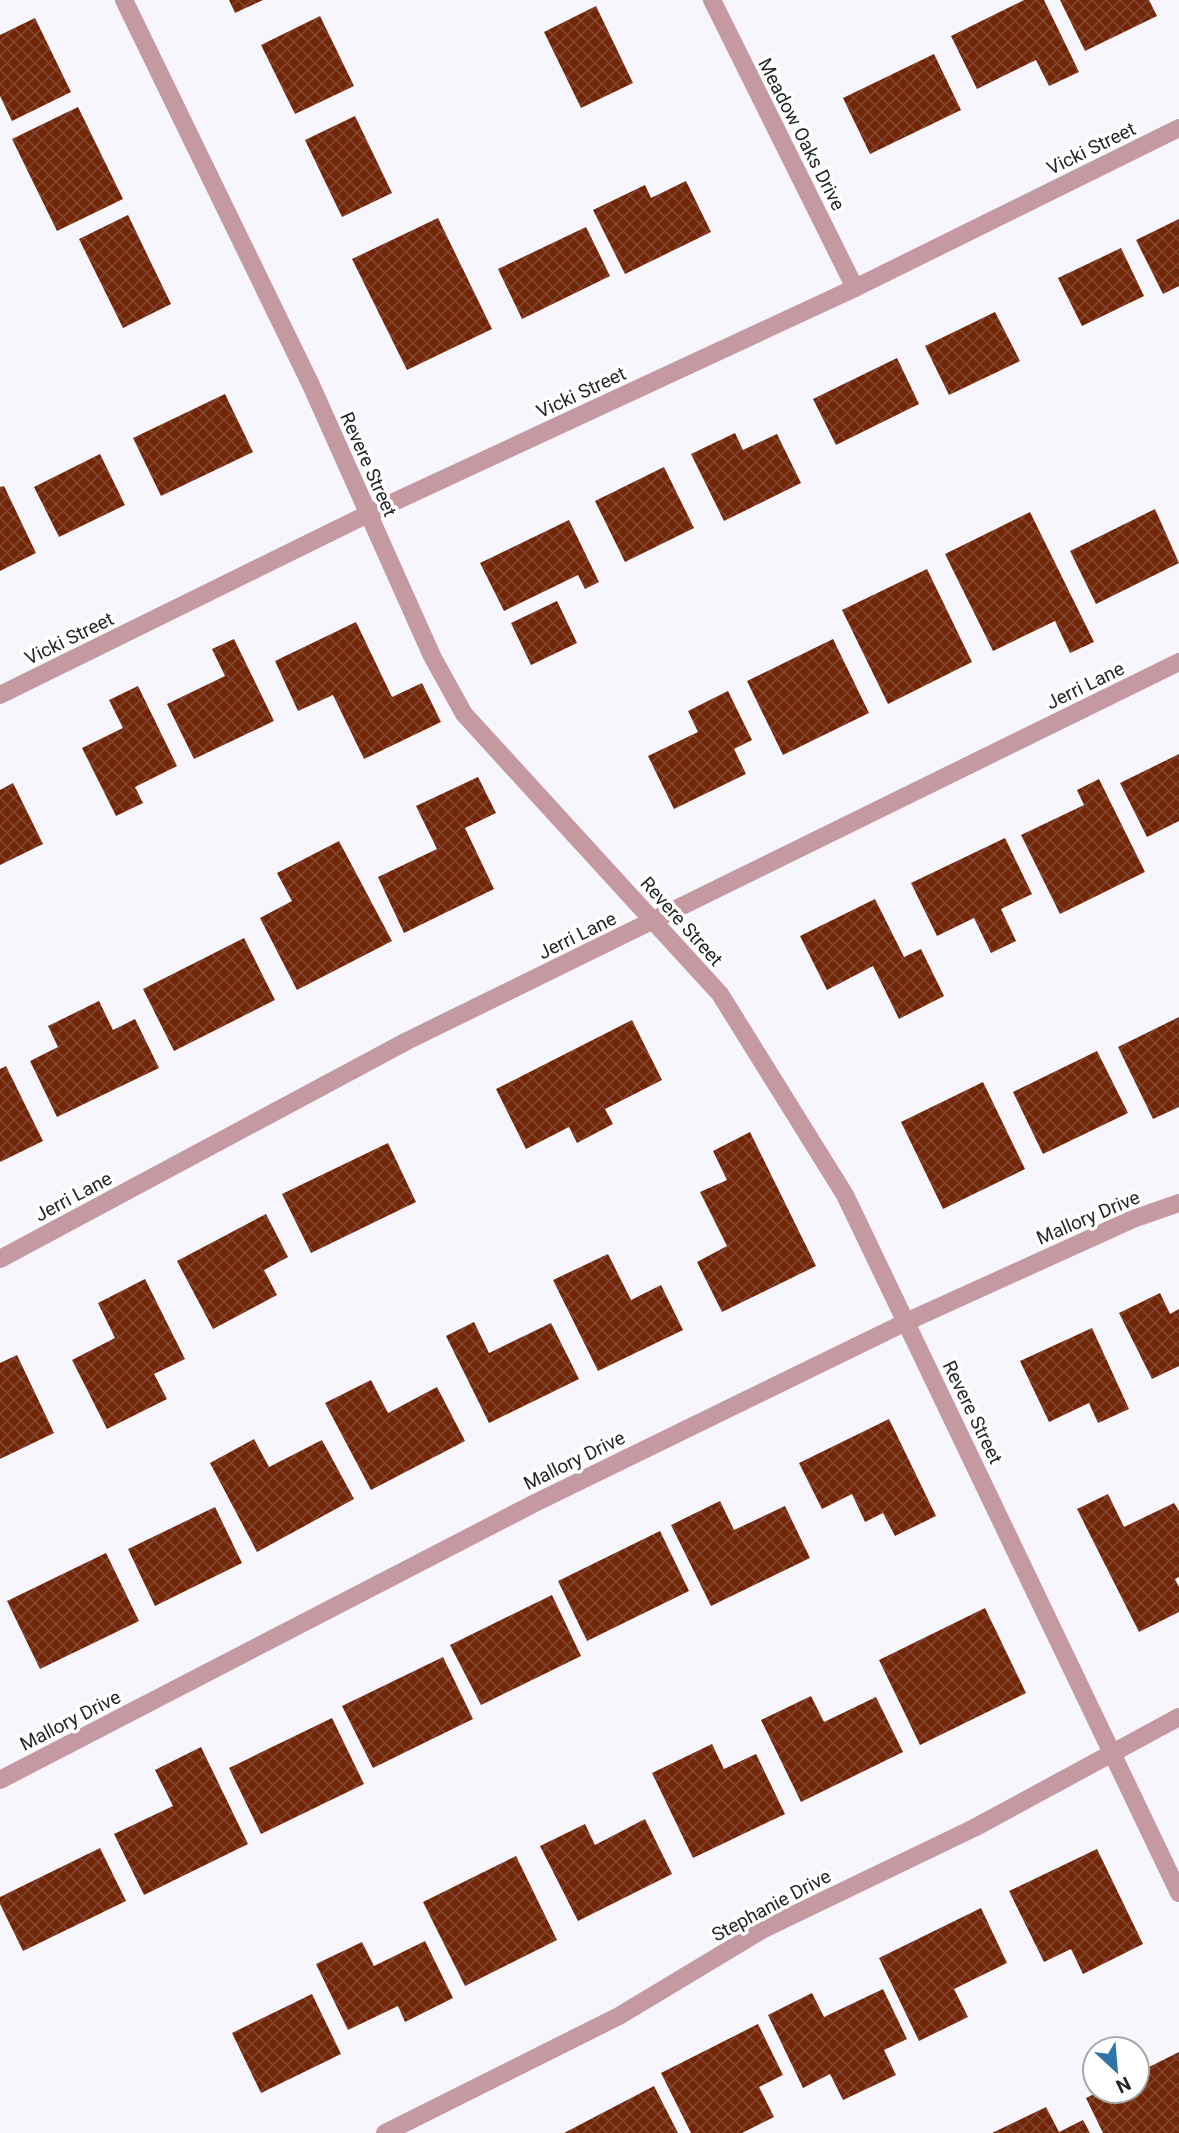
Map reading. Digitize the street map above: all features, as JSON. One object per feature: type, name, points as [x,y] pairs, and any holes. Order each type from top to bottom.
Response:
[{"type":"street","name":"Revere Street","points":[[124,0],[311,385],[432,656],[464,714],[720,994],[845,1195],[1179,1893]]},
{"type":"street","name":"Meadow Oaks Drive","points":[[712,0],[855,288]]},
{"type":"street","name":"Vicki Street","points":[[0,695],[368,514],[855,288],[1179,128]]},
{"type":"street","name":"Jerri Lane","points":[[0,1259],[407,1041],[1179,662]]},
{"type":"street","name":"Mallory Drive","points":[[0,1780],[535,1503],[906,1322],[1133,1219],[1179,1203]]},
{"type":"street","name":"Stephanie Drive","points":[[385,2133],[619,2016],[762,1930],[974,1828],[1179,1717]]},
{"type":"building","points":[[229,0],[263,0],[235,13]]},
{"type":"building","points":[[1024,0],[1044,0],[1079,72],[1049,86],[1036,60],[977,89],[951,36]]},
{"type":"building","points":[[1060,0],[1149,0],[1157,16],[1085,51]]},
{"type":"building","points":[[596,6],[633,83],[581,108],[544,32]]},
{"type":"building","points":[[320,16],[354,86],[295,114],[261,45]]},
{"type":"building","points":[[35,18],[71,92],[12,121],[0,96],[0,35]]},
{"type":"building","points":[[934,54],[961,110],[870,154],[843,98]]},
{"type":"building","points":[[78,107],[123,199],[57,231],[12,139]]},
{"type":"building","points":[[355,116],[392,193],[342,217],[305,140]]},
{"type":"building","points":[[686,181],[711,232],[625,274],[593,210],[645,185],[651,198]]},
{"type":"building","points":[[128,215],[171,304],[123,328],[79,239]]},
{"type":"building","points":[[438,218],[492,329],[407,370],[352,259]]},
{"type":"building","points":[[1179,219],[1179,286],[1163,294],[1136,240]]},
{"type":"building","points":[[586,227],[610,276],[522,319],[498,269]]},
{"type":"building","points":[[1121,248],[1144,296],[1082,326],[1058,278]]},
{"type":"building","points":[[995,312],[1020,361],[949,395],[925,346]]},
{"type":"building","points":[[897,358],[919,404],[836,445],[813,399]]},
{"type":"building","points":[[225,394],[253,452],[161,496],[133,438]]},
{"type":"building","points":[[735,433],[743,450],[777,434],[801,483],[724,521],[691,454]]},
{"type":"building","points":[[100,454],[125,505],[59,537],[34,487]]},
{"type":"building","points":[[664,467],[694,528],[625,562],[595,501]]},
{"type":"building","points":[[4,486],[36,553],[0,571],[0,487]]},
{"type":"building","points":[[1155,509],[1179,563],[1096,604],[1070,551]]},
{"type":"building","points":[[1030,512],[1094,642],[1070,653],[1055,621],[993,651],[945,554]]},
{"type":"building","points":[[569,520],[599,582],[585,589],[578,575],[504,611],[480,563]]},
{"type":"building","points":[[927,569],[972,662],[888,704],[842,610]]},
{"type":"building","points":[[557,601],[577,643],[531,665],[511,623]]},
{"type":"building","points":[[356,622],[392,697],[422,683],[441,722],[364,759],[333,695],[298,711],[275,661]]},
{"type":"building","points":[[234,639],[274,721],[194,759],[167,704],[225,676],[212,649]]},
{"type":"building","points":[[833,639],[869,713],[783,755],[747,681]]},
{"type":"building","points":[[138,686],[177,766],[135,787],[143,803],[116,816],[82,748],[123,728],[109,700]]},
{"type":"building","points":[[728,691],[752,740],[734,749],[746,774],[674,809],[648,756],[698,732],[688,711]]},
{"type":"building","points":[[1179,754],[1179,821],[1147,837],[1120,783]]},
{"type":"building","points":[[478,777],[496,813],[465,828],[494,889],[404,933],[378,877],[437,849],[416,806]]},
{"type":"building","points":[[1099,779],[1145,872],[1060,914],[1021,835],[1084,805],[1077,790]]},
{"type":"building","points":[[13,783],[43,844],[0,865],[0,790]]},
{"type":"building","points":[[1005,838],[1032,894],[1001,909],[1016,941],[991,953],[974,918],[937,936],[911,883]]},
{"type":"building","points":[[339,841],[392,941],[297,990],[260,918],[292,901],[277,873]]},
{"type":"building","points":[[875,899],[904,957],[921,949],[944,996],[899,1019],[873,966],[827,990],[800,936]]},
{"type":"building","points":[[244,938],[275,1000],[174,1051],[143,989]]},
{"type":"building","points":[[99,1001],[113,1030],[135,1019],[159,1068],[57,1117],[30,1061],[58,1047],[48,1026]]},
{"type":"building","points":[[1179,1017],[1179,1107],[1153,1119],[1118,1047]]},
{"type":"building","points":[[632,1020],[662,1080],[605,1109],[613,1124],[577,1143],[569,1127],[526,1149],[496,1089]]},
{"type":"building","points":[[1097,1051],[1128,1113],[1043,1154],[1013,1092]]},
{"type":"building","points":[[6,1066],[43,1141],[0,1162],[0,1069]]},
{"type":"building","points":[[983,1082],[1025,1169],[943,1209],[901,1122]]},
{"type":"building","points":[[750,1132],[816,1266],[722,1312],[697,1262],[727,1246],[700,1192],[727,1180],[713,1151]]},
{"type":"building","points":[[388,1143],[416,1202],[311,1253],[282,1194]]},
{"type":"building","points":[[266,1214],[288,1257],[264,1270],[277,1295],[213,1329],[177,1261]]},
{"type":"building","points":[[608,1254],[631,1300],[661,1285],[683,1330],[598,1371],[553,1280]]},
{"type":"building","points":[[145,1279],[185,1359],[154,1374],[167,1399],[107,1429],[72,1360],[115,1338],[98,1303]]},
{"type":"building","points":[[1160,1293],[1170,1314],[1179,1309],[1179,1366],[1152,1379],[1119,1313]]},
{"type":"building","points":[[474,1322],[489,1353],[551,1323],[579,1379],[489,1423],[446,1336]]},
{"type":"building","points":[[1092,1328],[1129,1409],[1098,1423],[1089,1403],[1049,1422],[1020,1361]]},
{"type":"building","points":[[17,1355],[54,1433],[0,1459],[0,1363]]},
{"type":"building","points":[[371,1380],[388,1413],[437,1387],[465,1441],[371,1490],[325,1403]]},
{"type":"building","points":[[889,1419],[936,1516],[895,1536],[883,1513],[865,1522],[852,1494],[822,1509],[799,1463]]},
{"type":"building","points":[[254,1439],[269,1467],[322,1440],[354,1499],[257,1552],[210,1463]]},
{"type":"building","points":[[1108,1494],[1124,1527],[1174,1503],[1179,1511],[1179,1577],[1175,1579],[1179,1587],[1179,1612],[1139,1632],[1077,1509]]},
{"type":"building","points":[[720,1501],[734,1530],[785,1506],[810,1558],[711,1606],[671,1525]]},
{"type":"building","points":[[215,1507],[242,1563],[155,1606],[128,1549]]},
{"type":"building","points":[[660,1531],[689,1591],[587,1641],[558,1581]]},
{"type":"building","points":[[106,1553],[139,1621],[40,1669],[7,1601]]},
{"type":"building","points":[[552,1595],[581,1656],[481,1705],[450,1645]]},
{"type":"building","points":[[985,1608],[1026,1693],[920,1745],[879,1660]]},
{"type":"building","points":[[443,1657],[473,1719],[373,1768],[342,1706]]},
{"type":"building","points":[[811,1696],[824,1722],[876,1697],[903,1752],[801,1802],[761,1720]]},
{"type":"building","points":[[332,1718],[364,1784],[261,1834],[229,1768]]},
{"type":"building","points":[[712,1744],[724,1769],[756,1754],[785,1814],[693,1858],[652,1773]]},
{"type":"building","points":[[201,1747],[248,1844],[144,1895],[114,1834],[173,1806],[155,1770]]},
{"type":"building","points":[[645,1819],[672,1874],[578,1921],[540,1846],[585,1824],[595,1845]]},
{"type":"building","points":[[100,1848],[126,1901],[23,1951],[0,1904],[0,1897]]},
{"type":"building","points":[[1097,1849],[1143,1944],[1083,1974],[1071,1949],[1044,1962],[1009,1891]]},
{"type":"building","points":[[516,1856],[557,1940],[465,1986],[423,1902]]},
{"type":"building","points":[[981,1908],[1007,1963],[954,1989],[968,2017],[919,2041],[879,1958]]},
{"type":"building","points":[[425,1941],[453,1998],[405,2022],[398,2006],[348,2030],[316,1964],[362,1942],[374,1966]]},
{"type":"building","points":[[883,1989],[907,2039],[884,2050],[896,2075],[843,2100],[830,2074],[803,2088],[768,2015],[812,1993],[824,2017]]},
{"type":"building","points":[[312,1994],[341,2054],[261,2093],[232,2033]]},
{"type":"building","points":[[758,2024],[783,2075],[759,2087],[774,2117],[742,2133],[691,2133],[661,2073]]},
{"type":"building","points":[[1179,2052],[1179,2133],[1103,2133],[1089,2105],[1151,2105],[1151,2066]]},
{"type":"building","points":[[654,2086],[678,2133],[564,2133]]},
{"type":"building","points":[[1046,2107],[1059,2132],[1083,2120],[1090,2133],[992,2133]]}]
